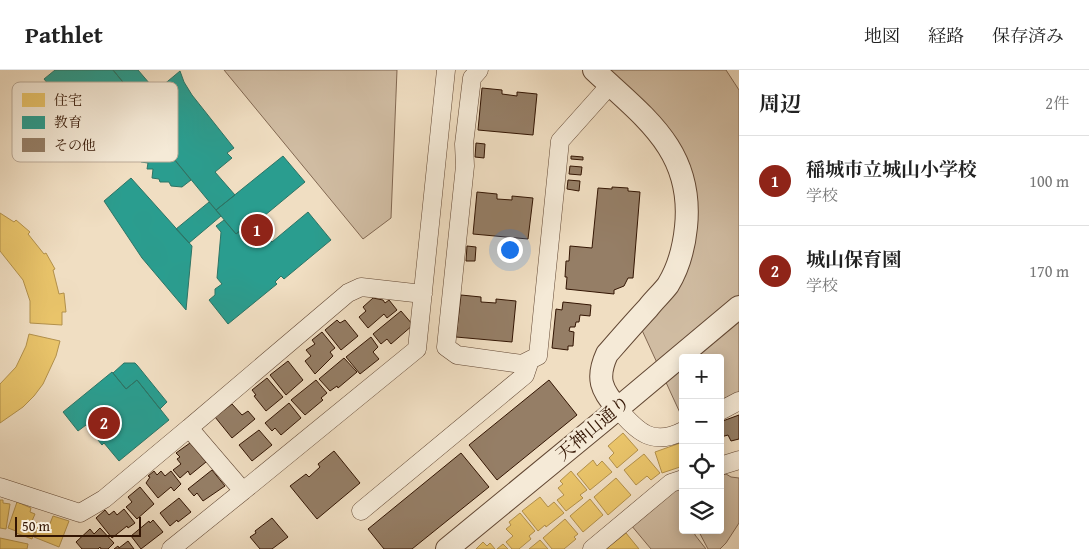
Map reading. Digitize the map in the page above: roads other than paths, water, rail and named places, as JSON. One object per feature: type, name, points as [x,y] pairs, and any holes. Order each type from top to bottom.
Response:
[{"type":"street","points":[[171,549],[417,349],[446,70]]},
{"type":"street","points":[[479,70],[472,78],[464,144],[465,166],[446,347],[457,355],[522,364],[538,356],[560,141],[602,77],[651,123],[670,147],[680,169],[688,212],[686,235],[675,273],[667,286],[607,354],[601,374],[602,384],[606,395],[635,428],[644,434],[664,438],[679,433]]},
{"type":"street","points":[[0,487],[80,513],[104,499],[348,293],[361,287],[423,294]]},
{"type":"street","name":"天神山通り","points":[[448,549],[739,307]]},
{"type":"street","points":[[361,511],[525,375],[530,360]]},
{"type":"street","points":[[724,409],[739,401]]},
{"type":"street","points":[[190,428],[243,491]]},
{"type":"street","points":[[724,465],[739,460]]},
{"type":"street","points":[[592,549],[671,483],[679,480]]},
{"type":"place","name":"稲城市立城山小学校","points":[[257,230]]},
{"type":"place","name":"城山保育園","points":[[104,423]]}]
